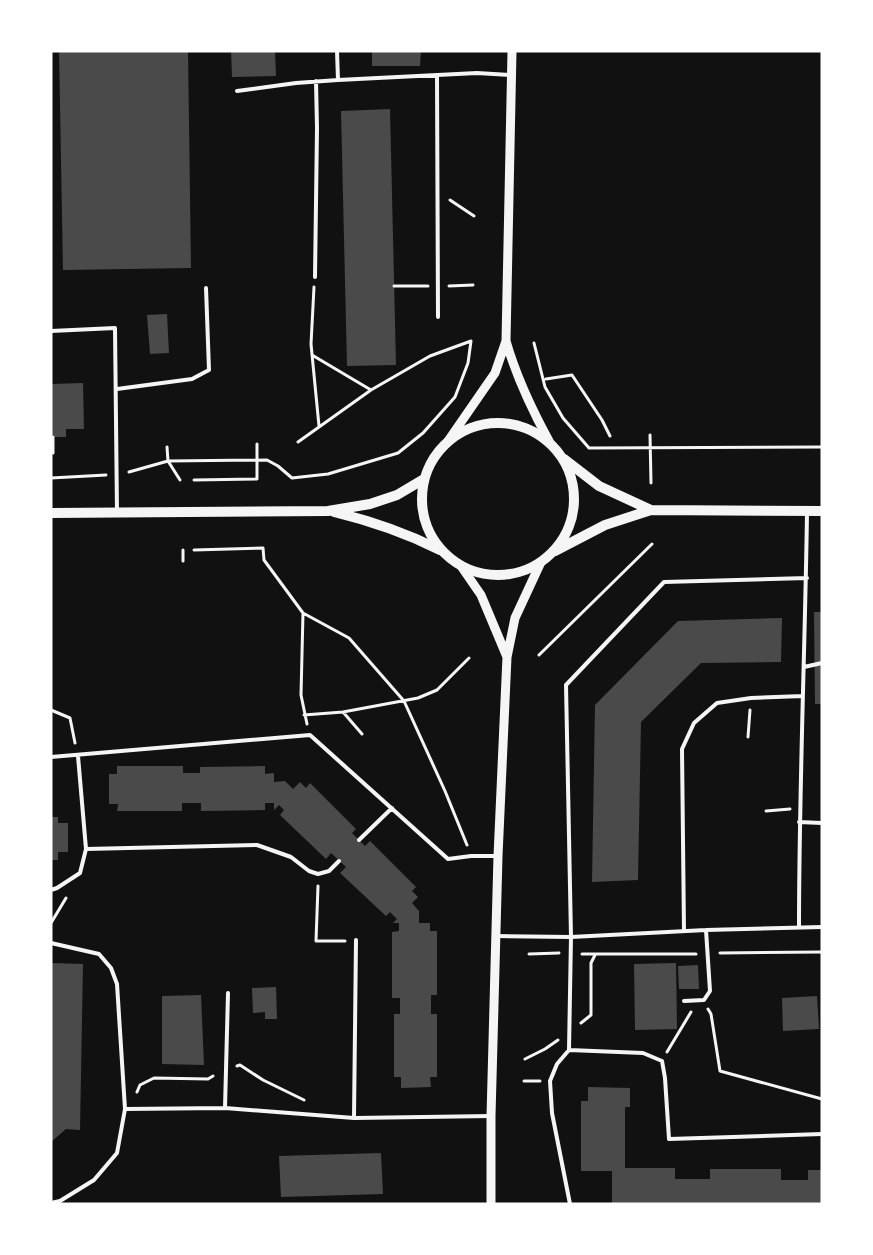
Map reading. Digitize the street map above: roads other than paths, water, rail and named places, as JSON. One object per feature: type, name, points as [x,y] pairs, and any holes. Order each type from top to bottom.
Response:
[{"type":"main road","points":[[442,551],[431,535],[424,517],[422,498],[424,479],[430,464],[448,441],[466,429],[488,422],[510,423],[530,429],[549,441],[564,458],[600,486],[651,510]]},
{"type":"main road","points":[[554,551],[568,530],[575,506],[573,481],[564,458]]},
{"type":"main road","points":[[51,513],[328,511],[370,504],[397,495],[424,479]]},
{"type":"main road","points":[[328,511],[369,521],[413,537],[442,551],[461,566],[481,573],[502,575],[522,571],[541,562],[554,551],[605,525],[651,510],[822,511]]},
{"type":"street","points":[[512,51],[506,341],[514,370],[549,441]]},
{"type":"street","points":[[448,441],[495,373],[506,341]]},
{"type":"street","points":[[491,1204],[491,1116],[498,856],[507,657],[515,618],[541,562]]},
{"type":"street","points":[[461,566],[481,595],[507,657]]},
{"type":"lane","points":[[337,51],[338,80]]},
{"type":"lane","points":[[237,92],[316,81],[437,74],[477,73],[512,75]]},
{"type":"lane","points":[[437,74],[438,317]]},
{"type":"lane","points":[[315,277],[316,81]]},
{"type":"lane","points":[[117,389],[192,379],[209,370],[206,288]]},
{"type":"lane","points":[[51,331],[115,328],[117,512]]},
{"type":"lane","points":[[799,928],[799,822],[807,578],[807,512]]},
{"type":"lane","points":[[570,1204],[552,1113],[550,1082],[557,1064],[569,1050],[572,937],[566,685],[664,582],[807,578]]},
{"type":"lane","points":[[804,667],[822,663]]},
{"type":"lane","points":[[684,931],[682,749],[694,723],[716,703],[751,698],[803,696]]},
{"type":"lane","points":[[51,757],[310,735],[448,859],[471,856],[498,856]]},
{"type":"lane","points":[[51,890],[58,888],[80,872],[86,849],[78,756]]},
{"type":"lane","points":[[359,840],[392,808]]},
{"type":"lane","points":[[799,822],[822,822]]},
{"type":"lane","points":[[86,849],[257,845],[291,857],[309,871],[318,874],[329,871],[338,860]]},
{"type":"lane","points":[[497,936],[572,937],[706,930],[822,927]]},
{"type":"lane","points":[[684,1001],[704,1000],[710,991],[706,930]]},
{"type":"lane","points":[[354,1118],[356,940]]},
{"type":"lane","points":[[51,943],[99,954],[111,968],[117,984],[125,1109],[117,1153],[94,1180],[60,1201],[51,1203]]},
{"type":"lane","points":[[225,1108],[228,993]]},
{"type":"lane","points":[[569,1050],[643,1053],[662,1061],[669,1139],[822,1134]]},
{"type":"lane","points":[[125,1109],[225,1108],[354,1118],[491,1116]]}]
